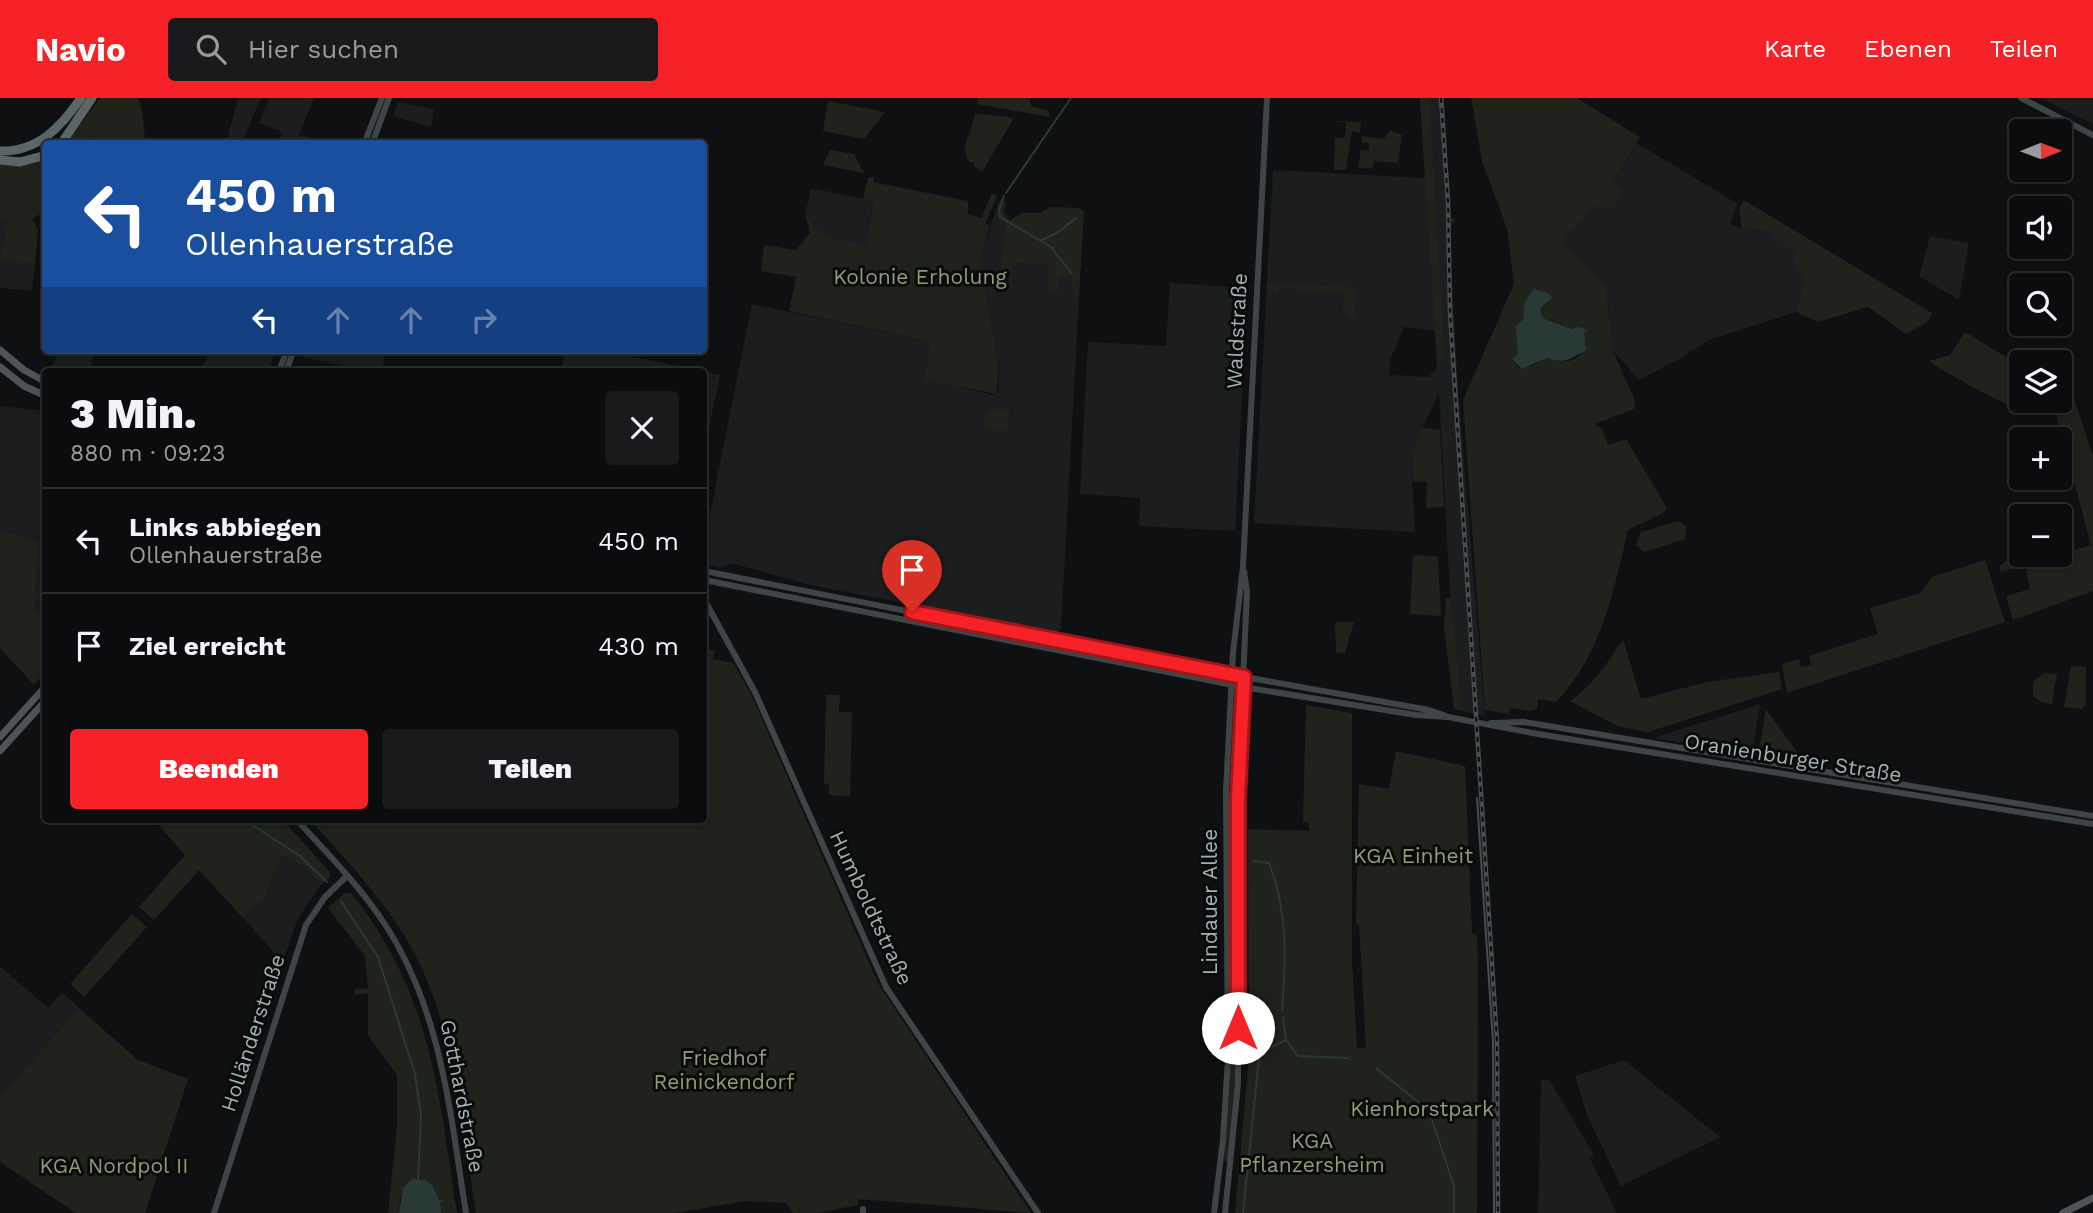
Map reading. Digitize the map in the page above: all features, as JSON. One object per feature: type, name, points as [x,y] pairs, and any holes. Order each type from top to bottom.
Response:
[{"type":"highway","points":[[43,140],[63,122],[81,98]]},
{"type":"highway","points":[[64,140],[92,98]]},
{"type":"highway","points":[[0,151],[25,148],[42,141]]},
{"type":"highway","points":[[0,160],[20,162],[42,156]]},
{"type":"main road","points":[[366,140],[382,98]]},
{"type":"main road","points":[[373,140],[389,98]]},
{"type":"main road","name":"Waldstraße","points":[[1232,675],[1243,566],[1267,98]]},
{"type":"main road","points":[[2021,98],[2093,135]]},
{"type":"main road","points":[[0,350],[21,368],[42,380]]},
{"type":"main road","points":[[0,367],[24,386],[42,394]]},
{"type":"main road","name":"Waldstraße","points":[[1243,566],[1247,592],[1244,677]]},
{"type":"main road","points":[[707,572],[726,580]]},
{"type":"main road","points":[[707,580],[726,580],[1154,664],[1244,677],[1335,697]]},
{"type":"main road","name":"Humboldtstraße","points":[[707,604],[755,692],[886,987],[1038,1213]]},
{"type":"main road","points":[[1154,664],[1232,685],[1335,697]]},
{"type":"main road","name":"Lindauer Allee","points":[[1214,1213],[1223,1139],[1228,1059],[1227,791],[1232,675]]},
{"type":"main road","name":"Lindauer Allee","points":[[1225,1213],[1238,1075],[1238,824],[1244,677]]},
{"type":"main road","points":[[0,737],[42,690]]},
{"type":"main road","name":"Oranienburger Straße","points":[[1335,697],[1433,710],[1448,717],[1538,734],[2093,824]]},
{"type":"main road","points":[[0,751],[42,704]]},
{"type":"main road","name":"Oranienburger Straße","points":[[1489,723],[1524,722],[2093,816]]},
{"type":"main road","name":"Gotthardstraße","points":[[300,823],[347,876],[394,938],[430,1016],[442,1063],[466,1213]]},
{"type":"main road","name":"Holländerstraße","points":[[215,1213],[306,925],[320,902],[347,876]]},
{"type":"main road","points":[[2063,1213],[2093,1198]]},
{"type":"shaded area","points":[[238,98],[261,98],[243,140],[227,140]]},
{"type":"shaded area","points":[[269,98],[314,98],[299,135],[318,140],[279,140],[282,132],[259,123]]},
{"type":"shaded area","points":[[1420,98],[1444,98],[1451,217],[1455,220],[1451,227],[1451,263],[1458,389],[1485,716],[1462,711],[1450,594],[1439,393],[1411,452],[1415,532],[1254,523],[1273,170],[1425,178]],"holes":[[[1404,327],[1435,331],[1437,368],[1428,377],[1389,375],[1390,360]]]},
{"type":"shaded area","points":[[2041,98],[2093,98],[2093,124]]},
{"type":"shaded area","points":[[398,102],[434,109],[431,127],[393,116]]},
{"type":"shaded area","points":[[1637,143],[1738,204],[1730,224],[1742,229],[1769,231],[1785,242],[1794,253],[1794,264],[1804,278],[1796,312],[1709,340],[1639,380],[1613,351],[1606,285],[1562,242],[1597,205],[1611,211],[1612,182]]},
{"type":"shaded area","points":[[811,188],[874,201],[865,244],[826,237],[805,214]]},
{"type":"shaded area","points":[[995,213],[1005,224],[1000,271],[1012,263],[1049,265],[1048,292],[1058,293],[1058,276],[1073,276],[1072,297],[1079,297],[1061,629],[1057,632],[814,586],[731,563],[722,568],[707,565],[707,529],[752,304],[931,342],[963,388],[994,395],[999,392],[998,362],[980,258]]},
{"type":"shaded area","points":[[0,219],[8,220],[15,260],[35,264],[32,291],[0,288]]},
{"type":"shaded area","points":[[1930,236],[1969,243],[1959,300],[1919,276]]},
{"type":"shaded area","points":[[1170,283],[1248,288],[1235,531],[1139,526],[1140,498],[1080,494],[1088,342],[1166,346]]},
{"type":"shaded area","points":[[1534,289],[1550,294],[1552,298],[1540,308],[1543,318],[1571,329],[1578,327],[1587,330],[1584,333],[1586,350],[1568,360],[1547,358],[1522,369],[1512,359],[1518,354],[1516,327],[1524,317],[1525,302]]},
{"type":"shaded area","points":[[58,354],[94,354],[89,368],[51,368]]},
{"type":"shaded area","points":[[208,354],[274,354],[269,368],[202,368]]},
{"type":"shaded area","points":[[303,354],[385,355],[383,368],[356,368],[302,357]]},
{"type":"shaded area","points":[[564,354],[620,354],[688,368],[562,368]]},
{"type":"shaded area","points":[[707,372],[720,375],[707,438]]},
{"type":"shaded area","points":[[0,406],[42,411],[42,615],[35,610],[39,542],[15,533],[0,532]]},
{"type":"shaded area","points":[[1760,704],[1752,754],[1653,738]]},
{"type":"shaded area","points":[[282,856],[305,867],[321,885],[298,918],[283,962],[243,918],[264,899]]},
{"type":"shaded area","points":[[0,966],[48,1008],[62,992],[79,1008],[0,1096]]},
{"type":"shaded area","points":[[1624,1060],[1720,1137],[1621,1186],[1588,1118],[1575,1076]]},
{"type":"shaded area","points":[[1549,1079],[1594,1155],[1590,1158],[1617,1213],[1538,1213],[1541,1081]]},
{"type":"shaded area","points":[[412,1179],[427,1181],[439,1201],[445,1200],[440,1203],[441,1213],[399,1213],[403,1188]]},
{"type":"green space","points":[[100,98],[138,98],[146,140],[97,140],[88,137],[86,140],[69,140]]},
{"type":"green space","points":[[978,98],[1030,98],[1031,106],[1049,111],[1049,117],[977,104]]},
{"type":"green space","points":[[1420,98],[1429,98],[1445,356],[1437,362]]},
{"type":"green space","points":[[1471,98],[1577,98],[1640,137],[1613,181],[1624,190],[1611,211],[1597,205],[1562,242],[1606,285],[1613,351],[1635,401],[1634,409],[1595,424],[1602,429],[1608,445],[1626,439],[1667,508],[1663,513],[1628,530],[1604,621],[1584,664],[1571,684],[1556,702],[1538,699],[1537,709],[1529,711],[1511,708],[1509,714],[1485,710],[1463,400],[1514,284],[1507,229],[1482,161]],"holes":[[[1540,308],[1543,318],[1584,333],[1579,356],[1563,362],[1547,358],[1531,366],[1518,367],[1512,359],[1518,354],[1521,321]]]},
{"type":"green space","points":[[828,101],[885,112],[864,139],[823,131]]},
{"type":"green space","points":[[975,113],[1014,118],[982,172],[973,165],[974,162],[970,163],[965,151]]},
{"type":"green space","points":[[1332,121],[1361,122],[1360,133],[1352,131],[1346,170],[1334,170],[1335,138],[1345,138],[1346,123]]},
{"type":"green space","points":[[1390,130],[1402,135],[1398,163],[1374,161],[1373,168],[1358,168],[1361,150],[1369,150],[1369,143],[1362,143],[1362,136],[1384,139]]},
{"type":"green space","points":[[830,150],[854,154],[864,173],[823,165]]},
{"type":"green space","points":[[42,160],[41,214],[33,218],[38,231],[35,264],[1,258],[8,220],[0,219],[0,164],[21,166]]},
{"type":"green space","name":"Kolonie Erholung","points":[[868,177],[874,177],[873,182],[968,201],[968,214],[981,218],[992,193],[997,196],[985,224],[990,225],[980,258],[998,362],[997,394],[924,380],[931,342],[789,311],[796,277],[761,271],[764,245],[796,250],[810,233],[805,214],[826,237],[865,244],[874,202],[863,199]]},
{"type":"green space","points":[[1000,200],[1006,202],[1003,213],[1010,220],[1022,213],[1040,213],[1050,207],[1080,208],[1084,212],[1079,297],[1072,297],[1072,276],[1059,276],[1058,293],[1047,292],[1048,265],[1013,263],[1012,272],[1000,271],[1005,224],[995,213]]},
{"type":"green space","points":[[1744,200],[1932,313],[1927,322],[1906,334],[1868,307],[1818,322],[1796,312],[1804,278],[1794,264],[1794,253],[1769,231],[1742,229],[1739,208]]},
{"type":"green space","points":[[1267,284],[1356,287],[1355,318],[1359,325],[1343,313],[1344,293],[1278,288],[1278,294],[1267,289]]},
{"type":"green space","points":[[1965,332],[2009,359],[2009,405],[1929,361],[1950,355]]},
{"type":"green space","points":[[2072,400],[2093,456],[2093,591],[2013,620],[2006,596],[2030,589],[2025,567],[2072,567],[2072,551],[2091,545],[2072,474],[2072,427],[2060,427],[2056,413],[2072,413]]},
{"type":"green space","points":[[989,409],[1009,409],[1007,431],[983,428],[984,414]]},
{"type":"green space","points":[[1422,428],[1440,430],[1444,507],[1426,508],[1427,482],[1413,481],[1411,452]]},
{"type":"green space","points":[[1678,521],[1687,527],[1685,539],[1644,552],[1636,545],[1641,532]]},
{"type":"green space","points":[[0,532],[15,533],[39,542],[35,610],[42,615],[42,676],[34,685],[0,648]]},
{"type":"green space","points":[[1413,555],[1438,557],[1441,616],[1410,614]]},
{"type":"green space","points":[[1985,560],[2005,622],[1787,693],[1782,664],[1799,659],[1801,667],[1811,665],[1809,656],[1878,634],[1870,608],[1921,593],[1932,577]]},
{"type":"green space","points":[[2009,560],[2009,567],[2018,567],[2001,572],[1999,566]]},
{"type":"green space","points":[[1446,598],[1450,598],[1453,614],[1462,711],[1454,709],[1444,628]]},
{"type":"green space","points":[[1335,622],[1354,622],[1345,653],[1336,652]]},
{"type":"green space","points":[[1623,639],[1641,699],[1707,682],[1779,672],[1782,689],[1648,732],[1617,726],[1570,701],[1579,695],[1606,665]]},
{"type":"green space","name":"Friedhof Reinickendorf","points":[[707,649],[715,651],[713,659],[733,663],[750,692],[879,985],[1031,1213],[859,1199],[858,1205],[818,1213],[793,1213],[786,1203],[746,1201],[674,1213],[476,1213],[460,1106],[435,1000],[404,935],[359,875],[313,823],[707,823]]},
{"type":"green space","points":[[2071,666],[2086,667],[2086,704],[2082,709],[2064,707]]},
{"type":"green space","points":[[2044,673],[2057,674],[2052,704],[2041,702],[2033,696],[2033,682]]},
{"type":"green space","points":[[826,695],[840,695],[839,712],[852,712],[850,796],[829,795],[829,785],[824,784]]},
{"type":"green space","points":[[1306,705],[1352,713],[1352,959],[1357,1048],[1366,1048],[1359,924],[1356,923],[1359,784],[1389,789],[1396,751],[1465,766],[1472,933],[1477,935],[1478,966],[1477,1213],[1235,1213],[1249,1057],[1248,833],[1249,829],[1309,831],[1309,822],[1303,822]]},
{"type":"green space","points":[[1766,709],[1805,763],[1758,754]]},
{"type":"green space","points":[[157,823],[286,823],[330,872],[330,877],[321,885],[305,867],[282,856],[264,899],[243,918],[199,870],[154,920],[139,907],[185,855]]},
{"type":"green space","points":[[1230,833],[1236,833],[1236,952],[1230,952]]},
{"type":"green space","points":[[344,893],[351,893],[378,931],[399,969],[415,1007],[436,1085],[457,1213],[441,1213],[435,1189],[420,1178],[405,1186],[399,1213],[388,1213],[397,1127],[397,1075],[368,1035],[368,993],[355,995],[355,989],[368,988],[365,956],[328,908]]},
{"type":"green space","points":[[132,914],[147,927],[84,997],[70,984]]},
{"type":"green space","points":[[1230,954],[1236,954],[1236,1074],[1229,1162],[1224,1161],[1230,1079]]},
{"type":"green space","name":"KGA Nordpol II","points":[[79,1008],[138,1060],[188,1079],[145,1213],[76,1213],[0,1162],[0,1096]]},
{"type":"waterway","points":[[1006,193],[1071,98]]},
{"type":"waterway","points":[[1004,196],[999,210],[1000,217],[1051,247],[1072,274]]},
{"type":"waterway","points":[[1042,240],[1057,233],[1076,218]]},
{"type":"waterway","points":[[249,823],[300,856],[327,882]]},
{"type":"waterway","points":[[1253,861],[1269,863],[1280,899],[1285,954],[1282,1010]]},
{"type":"waterway","points":[[341,901],[378,957],[415,1074],[421,1116],[418,1181]]},
{"type":"waterway","points":[[1283,1017],[1286,1040],[1298,1056],[1348,1058]]},
{"type":"waterway","points":[[1243,1213],[1259,1058],[1263,1051],[1286,1040]]},
{"type":"waterway","points":[[1377,1069],[1422,1105],[1432,1120],[1454,1186],[1454,1213]]},
{"type":"tram line","points":[[1477,798],[1493,1042],[1494,1213]]},
{"type":"railway","points":[[1441,98],[1448,202],[1450,312],[1497,1042],[1498,1213]]},
{"type":"route","points":[[912,612],[1244,677],[1238,799],[1238,1028]]},
{"type":"park label","name":"KGA Einheit","points":[[1413,856]]},
{"type":"park label","name":"Kienhorstpark","points":[[1422,1109]]},
{"type":"park label","name":"KGA Pflanzersheim","points":[[1312,1153]]}]
